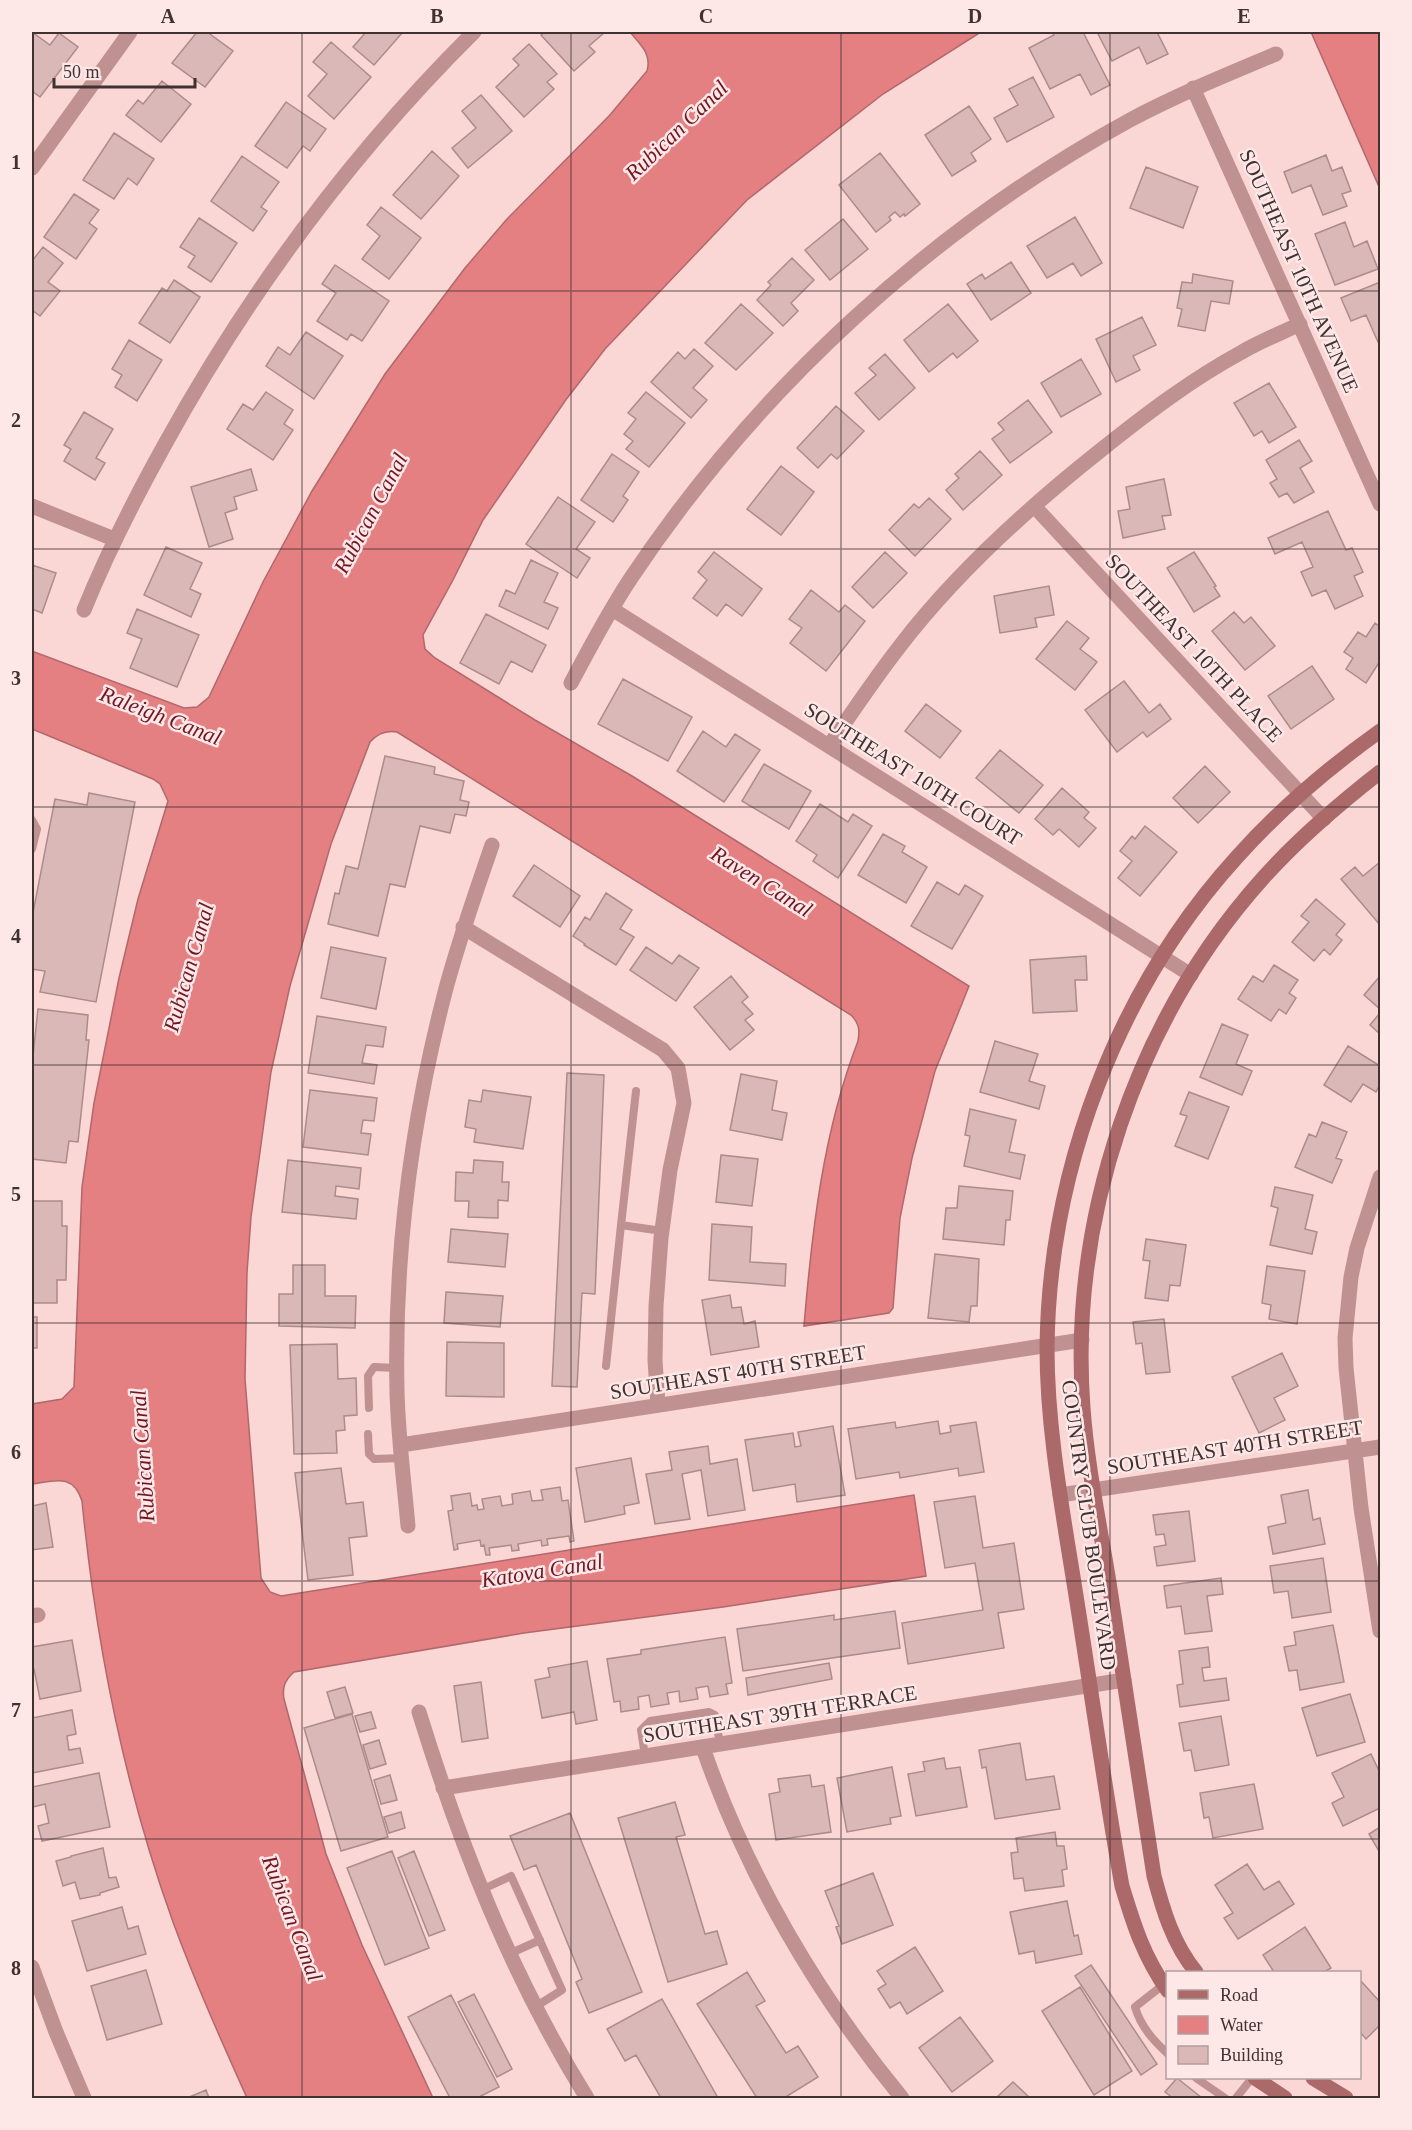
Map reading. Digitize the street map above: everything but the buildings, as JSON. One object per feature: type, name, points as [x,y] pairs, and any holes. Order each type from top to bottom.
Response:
[{"type":"main road","name":"COUNTRY CLUB BOULEVARD","points":[[1165,1988],[1144,1953],[1122,1886],[1060,1495],[1048,1399],[1047,1345],[1056,1241],[1076,1153],[1098,1084],[1128,1018],[1162,957],[1197,904],[1235,858],[1300,794],[1342,758],[1380,731]]},
{"type":"main road","name":"COUNTRY CLUB BOULEVARD","points":[[1195,1971],[1177,1944],[1168,1925],[1154,1876],[1094,1490],[1083,1410],[1082,1340],[1089,1256],[1112,1152],[1132,1092],[1167,1015],[1191,975],[1215,939],[1263,878],[1324,819],[1380,772]]},
{"type":"main road","points":[[1255,2079],[1285,2098]]},
{"type":"main road","points":[[1314,2079],[1346,2098]]},
{"type":"street","points":[[32,168],[130,32]]},
{"type":"street","points":[[84,610],[114,539],[222,346],[270,274],[322,204],[377,136],[467,34]]},
{"type":"street","points":[[571,683],[612,609],[668,526],[717,463],[783,389],[854,318],[930,254],[1010,195],[1091,143],[1193,88],[1276,54]]},
{"type":"street","name":"SOUTHEAST 10TH AVENUE","points":[[1193,88],[1380,504]]},
{"type":"street","points":[[829,746],[919,623],[978,559],[1034,506],[1092,457],[1169,398],[1242,352],[1300,324]]},
{"type":"street","points":[[32,506],[114,539]]},
{"type":"street","name":"SOUTHEAST 10TH PLACE","points":[[1034,506],[1324,819]]},
{"type":"street","name":"SOUTHEAST 10TH COURT","points":[[612,609],[1191,975]]},
{"type":"street","points":[[408,1526],[397,1368],[400,1268],[405,1203],[415,1133],[441,1006],[463,927],[492,845]]},
{"type":"street","points":[[463,927],[663,1050],[678,1068],[684,1103],[670,1170],[662,1231],[656,1306],[655,1360],[658,1406]]},
{"type":"street","points":[[1380,1177],[1357,1248],[1347,1307],[1346,1368],[1361,1508],[1380,1631]]},
{"type":"street","name":"SOUTHEAST 40TH STREET","points":[[402,1452],[658,1406],[1082,1340]]},
{"type":"street","name":"SOUTHEAST 40TH STREET","points":[[1060,1495],[1380,1447]]},
{"type":"street","name":"SOUTHEAST 39TH TERRACE","points":[[443,1788],[720,1746],[1124,1680]]},
{"type":"street","points":[[420,1712],[443,1788],[481,1890],[535,2007],[587,2098]]},
{"type":"street","points":[[704,1748],[733,1826],[793,1942],[846,2026],[902,2098]]},
{"type":"street","points":[[32,1967],[84,2098]]},
{"type":"lane","points":[[32,820],[37,829],[32,849]]},
{"type":"lane","points":[[606,1366],[636,1091]]},
{"type":"lane","points":[[621,1225],[662,1231]]},
{"type":"lane","points":[[369,1408],[368,1376],[375,1367],[397,1368]]},
{"type":"lane","points":[[368,1434],[369,1454],[374,1459],[402,1452]]},
{"type":"lane","points":[[645,1757],[641,1730],[650,1721],[709,1712],[715,1715],[720,1746]]},
{"type":"lane","points":[[481,1890],[511,1876],[562,1990],[535,2007]]},
{"type":"lane","points":[[509,1954],[540,1940]]},
{"type":"lane","points":[[1165,1988],[1135,2007],[1138,2019],[1153,2041],[1166,2053]]},
{"type":"lane","points":[[1197,2079],[1225,2098]]},
{"type":"lane","points":[[1236,2098],[1252,2079]]},
{"type":"water","points":[[630,32],[981,32],[883,94],[747,200],[605,349],[565,401],[483,520],[423,635],[425,649],[435,658],[535,720],[632,776],[969,986],[935,1071],[912,1158],[900,1218],[893,1308],[889,1313],[804,1326],[821,1182],[836,1110],[858,1041],[858,1027],[854,1018],[397,732],[382,733],[370,742],[331,844],[290,986],[271,1072],[251,1217],[247,1273],[245,1379],[261,1578],[270,1592],[281,1596],[914,1495],[926,1576],[723,1607],[524,1633],[294,1672],[285,1684],[284,1699],[326,1854],[362,1945],[433,2098],[247,2098],[181,1944],[140,1819],[126,1767],[104,1661],[82,1501],[74,1486],[68,1483],[56,1481],[32,1484],[32,1404],[62,1399],[74,1387],[82,1187],[94,1103],[119,978],[138,899],[168,801],[160,784],[153,779],[32,729],[32,651],[184,708],[197,707],[209,697],[263,582],[312,491],[385,374],[465,268],[507,219],[609,116],[647,71],[646,54]]},
{"type":"water","points":[[1311,32],[1379,32],[1380,189]]},
{"type":"water label","name":"Rubican Canal","points":[[676,130]]},
{"type":"water label","name":"Rubican Canal","points":[[370,513]]},
{"type":"water label","name":"Raleigh Canal","points":[[161,715]]},
{"type":"water label","name":"Raven Canal","points":[[762,881]]},
{"type":"water label","name":"Rubican Canal","points":[[188,967]]},
{"type":"water label","name":"Rubican Canal","points":[[142,1456]]},
{"type":"water label","name":"Katova Canal","points":[[542,1570]]},
{"type":"water label","name":"Rubican Canal","points":[[293,1918]]}]
